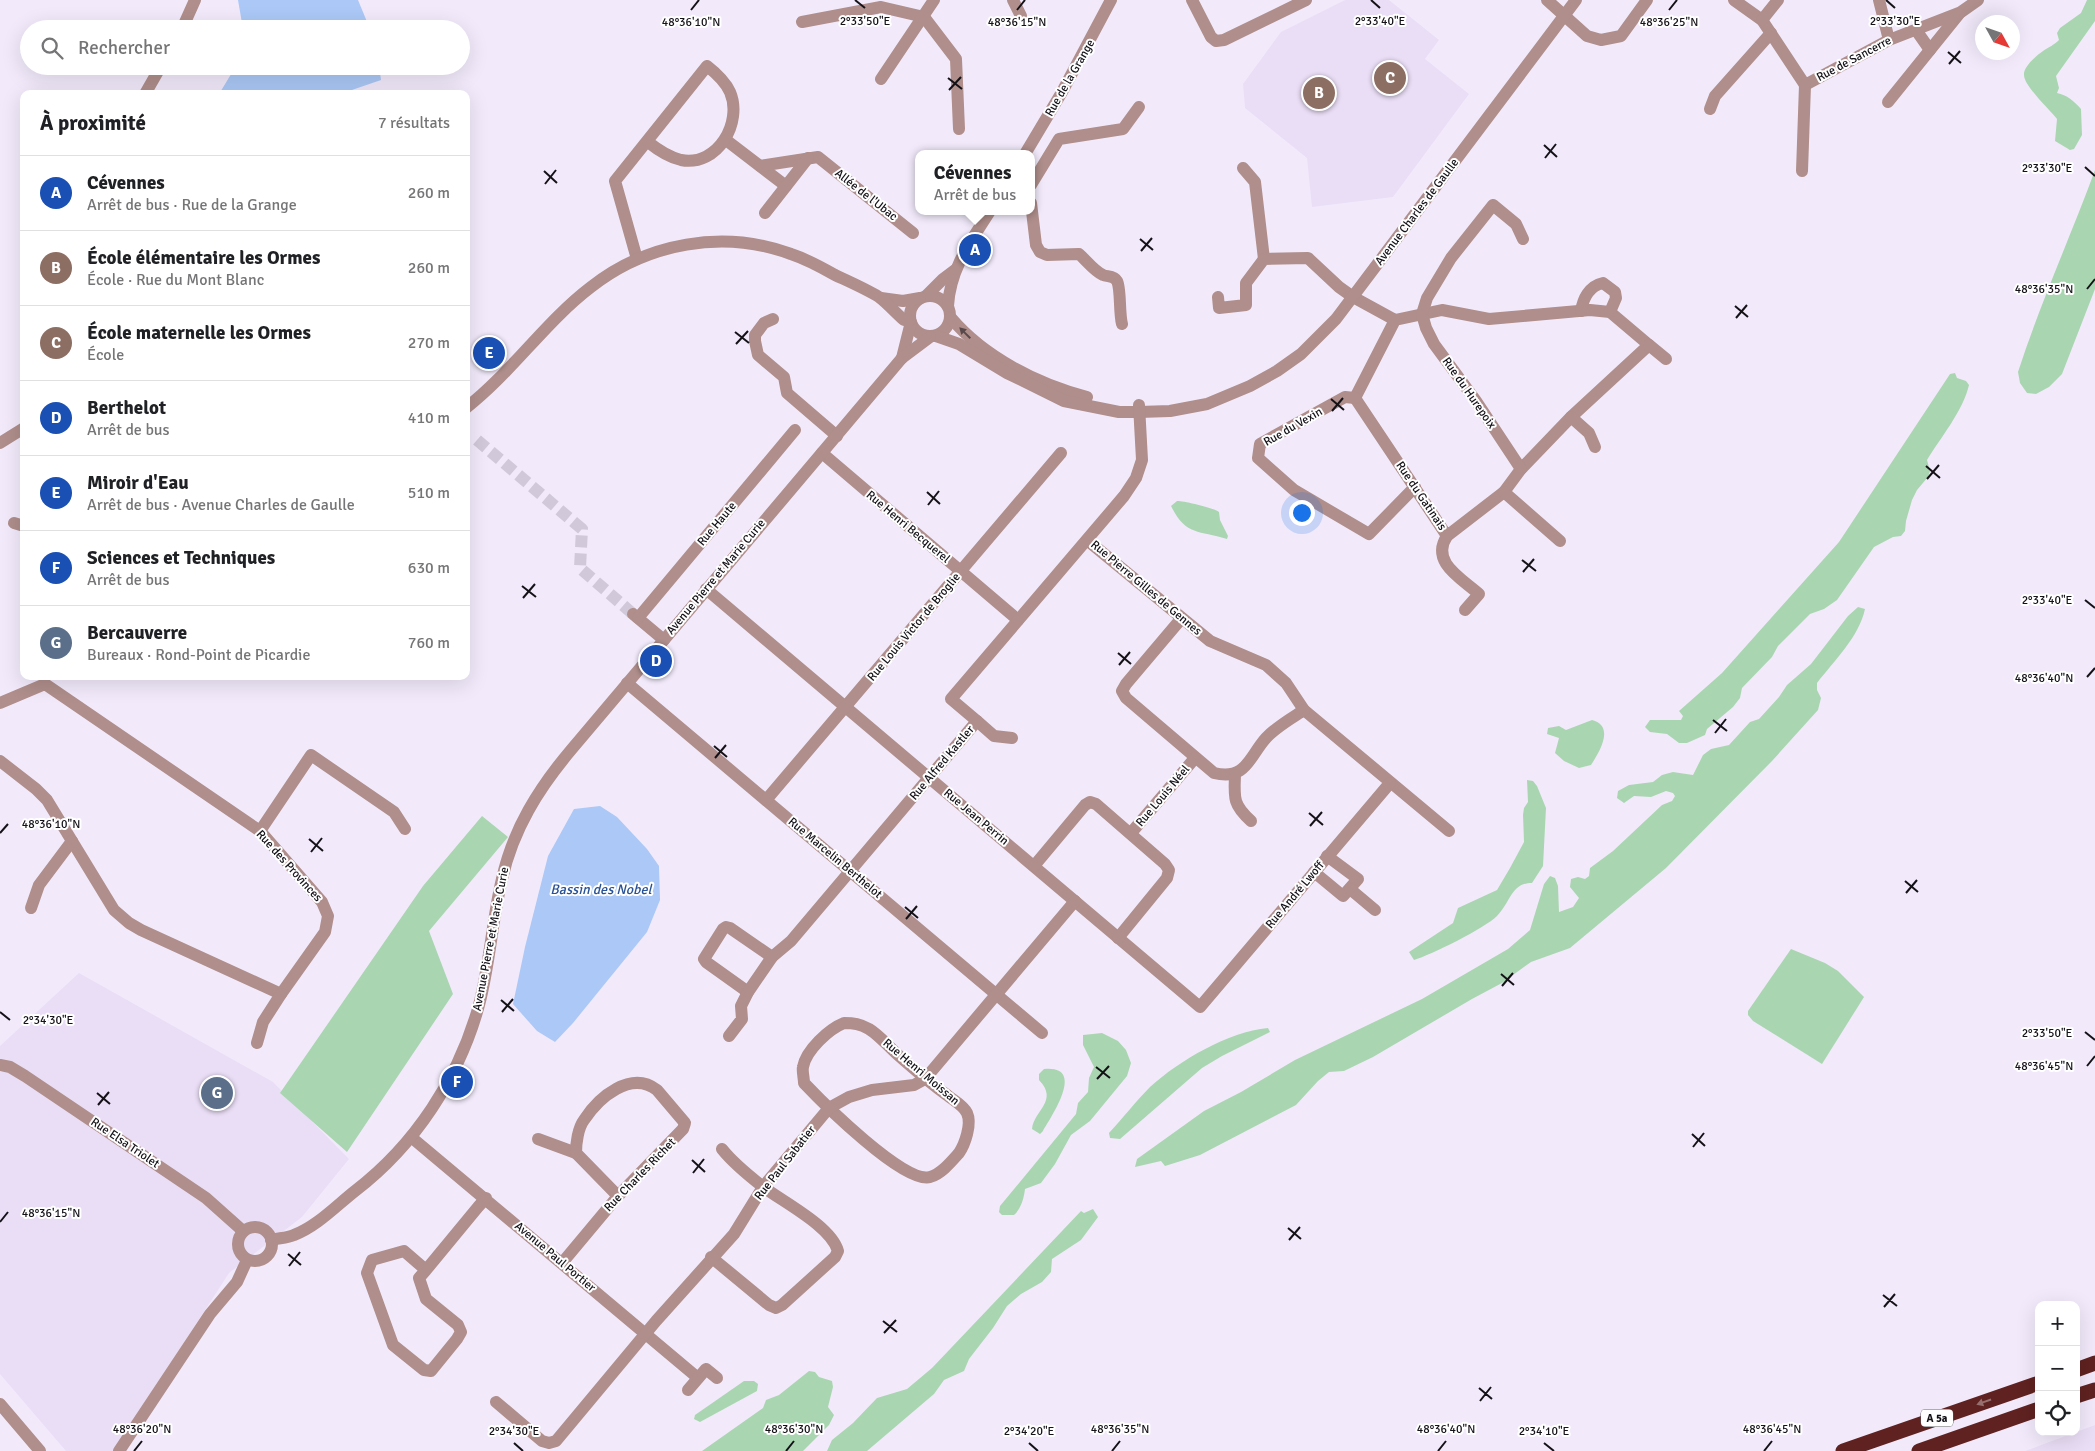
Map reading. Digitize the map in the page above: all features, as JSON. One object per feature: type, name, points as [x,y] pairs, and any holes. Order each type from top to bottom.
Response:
[{"type":"highway","points":[[2080,1369],[2095,1363]]},
{"type":"highway","name":"A 5a","points":[[1843,1451],[2035,1384]]},
{"type":"highway","points":[[2080,1395],[2095,1390]]},
{"type":"highway","name":"A 5a","points":[[1919,1451],[2035,1410]]},
{"type":"street","points":[[186,20],[195,0]]},
{"type":"street","points":[[881,79],[934,0]]},
{"type":"street","points":[[1013,0],[1021,16]]},
{"type":"street","name":"Rue de la Grange","points":[[1027,150],[1062,92],[1111,0]]},
{"type":"street","points":[[1192,0],[1211,37],[1216,41],[1224,40],[1306,0]]},
{"type":"street","points":[[1546,0],[1587,36],[1601,40],[1621,36],[1647,0]]},
{"type":"street","name":"Avenue Charles de Gaulle","points":[[933,336],[958,344],[1007,374],[1064,400],[1119,412],[1232,394],[1262,379],[1301,354],[1324,333],[1576,0]]},
{"type":"street","name":"Rue de Sancerre","points":[[1734,0],[1762,20],[1805,86],[1889,40],[1961,12],[1978,0]]},
{"type":"street","points":[[1762,20],[1778,0]]},
{"type":"street","points":[[1879,0],[1889,40]]},
{"type":"street","points":[[802,22],[881,7],[924,17],[956,59],[959,128]]},
{"type":"street","points":[[1888,102],[1961,12]]},
{"type":"street","points":[[1916,30],[1930,50]]},
{"type":"street","points":[[1710,109],[1715,96],[1771,33]]},
{"type":"street","points":[[637,259],[614,181],[648,142],[708,66],[722,79],[730,92],[733,106],[732,122],[726,140],[715,151],[701,158],[683,160],[660,151],[648,142]]},
{"type":"street","points":[[147,90],[156,75]]},
{"type":"street","points":[[1802,171],[1805,86]]},
{"type":"street","points":[[1035,178],[1059,139],[1123,130],[1139,107]]},
{"type":"street","points":[[726,140],[786,186]]},
{"type":"street","points":[[760,166],[813,158]]},
{"type":"street","points":[[765,213],[786,186],[813,158]]},
{"type":"street","name":"Allée de l'Ubac","points":[[813,158],[913,233]]},
{"type":"street","points":[[1218,297],[1219,308],[1246,305],[1246,283],[1264,259],[1256,182],[1243,168]]},
{"type":"street","points":[[1422,314],[1427,298],[1451,258],[1493,205],[1516,224],[1523,239]]},
{"type":"street","points":[[955,270],[911,308],[910,321],[918,333],[933,336],[946,329],[950,284],[955,270],[988,215]]},
{"type":"street","points":[[1032,215],[1036,245],[1040,252],[1047,254],[1079,254],[1103,275],[1117,280],[1119,313],[1122,324]]},
{"type":"street","points":[[470,404],[584,293],[620,267],[663,249],[700,242],[729,241],[754,244],[802,258],[881,298],[903,302],[923,297],[939,297],[949,312]]},
{"type":"street","points":[[1264,259],[1308,258],[1339,287],[1353,297],[1395,320],[1442,310],[1489,320],[1581,312],[1610,312],[1666,358]]},
{"type":"street","points":[[1581,312],[1583,298],[1596,284],[1603,283],[1615,292],[1616,298],[1610,312]]},
{"type":"street","points":[[881,298],[904,320],[910,321]]},
{"type":"street","name":"Avenue Charles de Gaulle","points":[[949,312],[973,341],[1002,360],[1037,379],[1070,393],[1139,408]]},
{"type":"street","name":"Rue du Hurepoix","points":[[1422,314],[1434,344],[1476,401],[1522,469]]},
{"type":"street","points":[[773,320],[764,323],[755,335],[754,341],[758,355],[784,377],[787,393],[837,436]]},
{"type":"street","points":[[1355,398],[1395,320]]},
{"type":"street","name":"Avenue Pierre et Marie Curie","points":[[902,358],[910,321]]},
{"type":"street","name":"Avenue Pierre et Marie Curie","points":[[272,1240],[293,1235],[306,1229],[371,1178],[411,1136],[448,1082],[475,1020],[485,980],[502,878],[513,842],[524,817],[553,772],[902,358],[933,336]]},
{"type":"street","name":"Rue du Gatinais","points":[[1355,398],[1447,536],[1504,492],[1522,469],[1571,417],[1650,345]]},
{"type":"street","name":"Rue du Vexin","points":[[1355,398],[1345,398],[1260,444],[1258,458],[1294,490],[1369,534],[1415,487]]},
{"type":"street","name":"Rue Alfred Kastler","points":[[729,1036],[742,1019],[741,1006],[748,992],[772,957],[791,941],[977,721],[952,699],[1087,540],[1136,478],[1142,460],[1139,408]]},
{"type":"street","points":[[1571,417],[1589,433],[1595,447]]},
{"type":"street","points":[[0,443],[20,430]]},
{"type":"street","name":"Rue Haute","points":[[664,640],[636,616],[795,430]]},
{"type":"street","name":"Rue Henri Becquerel","points":[[822,453],[1018,620]]},
{"type":"street","name":"Rue Louis Victor de Broglie","points":[[766,800],[1061,453]]},
{"type":"street","points":[[1504,492],[1560,541]]},
{"type":"street","points":[[1447,536],[1442,544],[1441,554],[1445,564],[1479,594],[1464,610]]},
{"type":"street","name":"Rue Pierre Gilles de Gennes","points":[[1087,540],[1210,641],[1266,665],[1286,683],[1304,710],[1449,831]]},
{"type":"street","name":"Rue Jean Perrin","points":[[706,590],[1200,1006]]},
{"type":"street","points":[[1181,619],[1122,691],[1126,698],[1214,773],[1224,776],[1235,775],[1247,764],[1267,737],[1304,710]]},
{"type":"street","name":"Rue des Provinces","points":[[0,702],[46,680],[260,831],[322,902],[328,916],[325,932],[263,1022],[257,1044]]},
{"type":"street","name":"Rue Marcelin Berthelot","points":[[627,683],[1042,1033]]},
{"type":"street","points":[[977,721],[994,736],[1012,738]]},
{"type":"street","points":[[260,831],[311,755],[394,812],[405,828]]},
{"type":"street","name":"Rue Louis Néel","points":[[1131,833],[1195,758]]},
{"type":"street","points":[[0,761],[36,788],[47,800],[114,910],[129,923],[140,930],[282,994]]},
{"type":"street","points":[[1235,775],[1234,794],[1239,810],[1251,821]]},
{"type":"street","name":"Rue André Lwoff","points":[[1200,1006],[1390,783]]},
{"type":"street","points":[[1034,866],[1085,805],[1090,802],[1096,804],[1131,833],[1165,864],[1168,870],[1167,878],[1118,938]]},
{"type":"street","points":[[31,908],[39,885],[72,841]]},
{"type":"street","points":[[1314,872],[1343,896],[1350,889],[1358,879],[1327,856]]},
{"type":"street","points":[[1350,889],[1375,910]]},
{"type":"street","points":[[925,1079],[995,993],[1074,901]]},
{"type":"street","points":[[748,992],[704,959],[723,929],[726,927],[730,928],[772,957]]},
{"type":"street","name":"Rue Henri Moissan","points":[[844,1023],[858,1023],[871,1030],[925,1079],[961,1106],[968,1115],[968,1128],[960,1151],[945,1168],[929,1178],[919,1178],[867,1144],[829,1108],[804,1083],[803,1066],[812,1049],[832,1028],[844,1023]]},
{"type":"street","name":"Rue Elsa Triolet","points":[[0,1065],[10,1067],[25,1076],[206,1198],[243,1231]]},
{"type":"street","name":"Rue Paul Sabatier","points":[[496,1402],[542,1441],[549,1443],[556,1441],[646,1333],[734,1234],[763,1187],[829,1108],[849,1098],[872,1090],[914,1086],[925,1079]]},
{"type":"street","name":"Rue Charles Richet","points":[[562,1263],[618,1196],[683,1130],[685,1123],[652,1086],[638,1082],[624,1084],[598,1103],[583,1121],[576,1145],[579,1156]]},
{"type":"street","name":"Avenue Paul Portier","points":[[411,1136],[698,1378]]},
{"type":"street","points":[[538,1139],[579,1156],[618,1196]]},
{"type":"street","points":[[711,1258],[769,1306],[776,1308],[782,1305],[835,1257],[838,1251],[836,1243],[802,1212],[763,1187],[728,1157],[722,1149]]},
{"type":"street","points":[[426,1270],[404,1250],[372,1260],[367,1273],[393,1345],[424,1370],[431,1371],[461,1332],[458,1326],[426,1299],[419,1278],[426,1270],[486,1198]]},
{"type":"street","points":[[254,1227],[260,1227],[265,1230],[272,1240],[271,1251],[268,1256],[258,1261],[247,1260],[237,1247],[239,1236],[243,1231],[254,1227]]},
{"type":"street","points":[[119,1451],[210,1314],[237,1282],[247,1260]]},
{"type":"street","points":[[688,1390],[706,1369],[717,1378]]},
{"type":"street","points":[[0,1404],[40,1451]]},
{"type":"shaded area","points":[[1345,0],[1389,0],[1439,40],[1425,59],[1469,94],[1393,197],[1312,207],[1307,158],[1245,108],[1243,84],[1281,32]]},
{"type":"shaded area","points":[[79,973],[273,1082],[349,1159],[302,1217],[229,1273],[114,1451],[66,1451],[0,1374],[0,1046]]},
{"type":"shaded area","points":[[2095,1425],[2095,1451],[2025,1451],[2065,1436],[2080,1436],[2080,1431]]},
{"type":"green space","points":[[2087,0],[2095,0],[2095,21],[2056,76],[2059,88],[2057,93],[2076,103],[2081,109],[2082,135],[2074,149],[2070,150],[2055,141],[2057,119],[2028,85],[2024,72],[2034,58],[2059,40],[2057,33],[2060,28],[2081,13]]},
{"type":"green space","points":[[2095,170],[2095,289],[2062,374],[2049,387],[2036,394],[2027,393],[2020,383],[2018,372]]},
{"type":"green space","points":[[1955,373],[1957,378],[1966,381],[1969,385],[1966,395],[1957,414],[1927,460],[1930,471],[1928,477],[1917,490],[1912,500],[1905,531],[1901,536],[1893,537],[1874,547],[1837,600],[1824,609],[1810,614],[1778,646],[1772,657],[1742,688],[1740,698],[1733,707],[1707,729],[1705,735],[1687,743],[1679,743],[1667,734],[1650,732],[1645,727],[1650,720],[1681,720],[1683,716],[1679,711],[1722,673],[1839,542],[1950,374]]},
{"type":"green space","points":[[1177,501],[1199,505],[1219,512],[1220,520],[1228,536],[1227,539],[1200,533],[1182,523],[1171,506]]},
{"type":"green space","points":[[1858,607],[1865,609],[1852,639],[1817,683],[1817,690],[1821,698],[1818,710],[1772,761],[1666,868],[1570,948],[1531,962],[1502,983],[1373,1057],[1344,1071],[1329,1072],[1296,1105],[1200,1155],[1165,1166],[1161,1161],[1135,1167],[1137,1159],[1204,1111],[1241,1092],[1295,1060],[1422,999],[1508,949],[1530,930],[1544,884],[1550,876],[1555,878],[1558,886],[1559,912],[1573,907],[1579,898],[1570,887],[1571,879],[1578,877],[1585,879],[1589,876],[1590,868],[1613,851],[1662,805],[1672,801],[1675,796],[1673,793],[1666,791],[1651,797],[1634,796],[1624,803],[1617,798],[1618,791],[1629,785],[1653,782],[1662,775],[1673,772],[1693,775],[1703,755],[1711,749],[1729,745],[1750,722],[1759,719],[1787,685],[1811,664],[1848,616]]},
{"type":"green space","points":[[1592,720],[1599,723],[1603,728],[1604,739],[1591,765],[1579,768],[1564,761],[1555,753],[1559,738],[1547,734],[1548,728],[1559,726],[1566,730]]},
{"type":"green space","points":[[1527,780],[1533,781],[1537,786],[1546,808],[1543,866],[1532,883],[1520,886],[1515,890],[1502,911],[1491,921],[1457,941],[1414,960],[1409,952],[1453,923],[1458,908],[1497,890],[1524,842],[1523,815],[1524,808],[1528,802]]},
{"type":"green space","points":[[482,816],[508,837],[429,931],[453,994],[347,1152],[280,1093],[423,886]]},
{"type":"green space","points":[[1791,949],[1825,963],[1838,971],[1864,997],[1822,1064],[1753,1021],[1748,1015],[1748,1011]]},
{"type":"green space","points":[[1268,1028],[1270,1032],[1202,1068],[1120,1139],[1110,1138],[1109,1133],[1145,1092],[1175,1067],[1221,1041],[1237,1035]]},
{"type":"green space","points":[[1102,1033],[1118,1041],[1126,1050],[1131,1063],[1127,1076],[1090,1121],[1071,1135],[1055,1164],[1041,1183],[1025,1189],[1019,1210],[1014,1215],[1002,1215],[999,1212],[1000,1206],[1076,1114],[1078,1103],[1088,1092],[1089,1078],[1094,1067],[1083,1045],[1083,1035]]},
{"type":"green space","points":[[1044,1069],[1056,1070],[1063,1075],[1065,1082],[1059,1103],[1040,1134],[1032,1129],[1046,1100],[1045,1087],[1039,1080],[1039,1074]]},
{"type":"green space","points":[[1093,1209],[1098,1217],[1081,1240],[1052,1259],[1051,1272],[1042,1282],[1021,1294],[1007,1306],[969,1359],[964,1371],[944,1380],[934,1394],[867,1451],[827,1451],[832,1440],[853,1423],[877,1398],[907,1389],[932,1368],[1081,1211],[1084,1213]]},
{"type":"green space","points":[[809,1371],[815,1372],[819,1377],[832,1381],[833,1387],[828,1407],[834,1415],[829,1425],[803,1451],[702,1451],[763,1408],[766,1400],[779,1395]]},
{"type":"green space","points":[[744,1381],[754,1381],[758,1384],[757,1391],[700,1422],[694,1419],[695,1415]]},
{"type":"water","points":[[238,0],[358,0],[366,20],[241,20]]},
{"type":"water","points":[[231,75],[380,75],[381,80],[352,90],[221,90]]},
{"type":"water","name":"Bassin des Nobel","points":[[600,806],[617,817],[647,849],[659,866],[660,900],[647,932],[573,1023],[555,1042],[537,1031],[513,1004],[548,856],[574,809]]},
{"type":"tunnel","points":[[477,440],[582,529],[580,568],[633,614]]},
{"type":"place","name":"École maternelle les Ormes","points":[[1390,78]]},
{"type":"place","name":"École élémentaire les Ormes","points":[[1319,93]]},
{"type":"place","name":"Cévennes","points":[[975,250]]},
{"type":"place","name":"Miroir d'Eau","points":[[489,353]]},
{"type":"place","name":"Berthelot","points":[[656,661]]},
{"type":"place","name":"Sciences et Techniques","points":[[457,1082]]},
{"type":"place","name":"Bercauverre","points":[[217,1093]]}]
